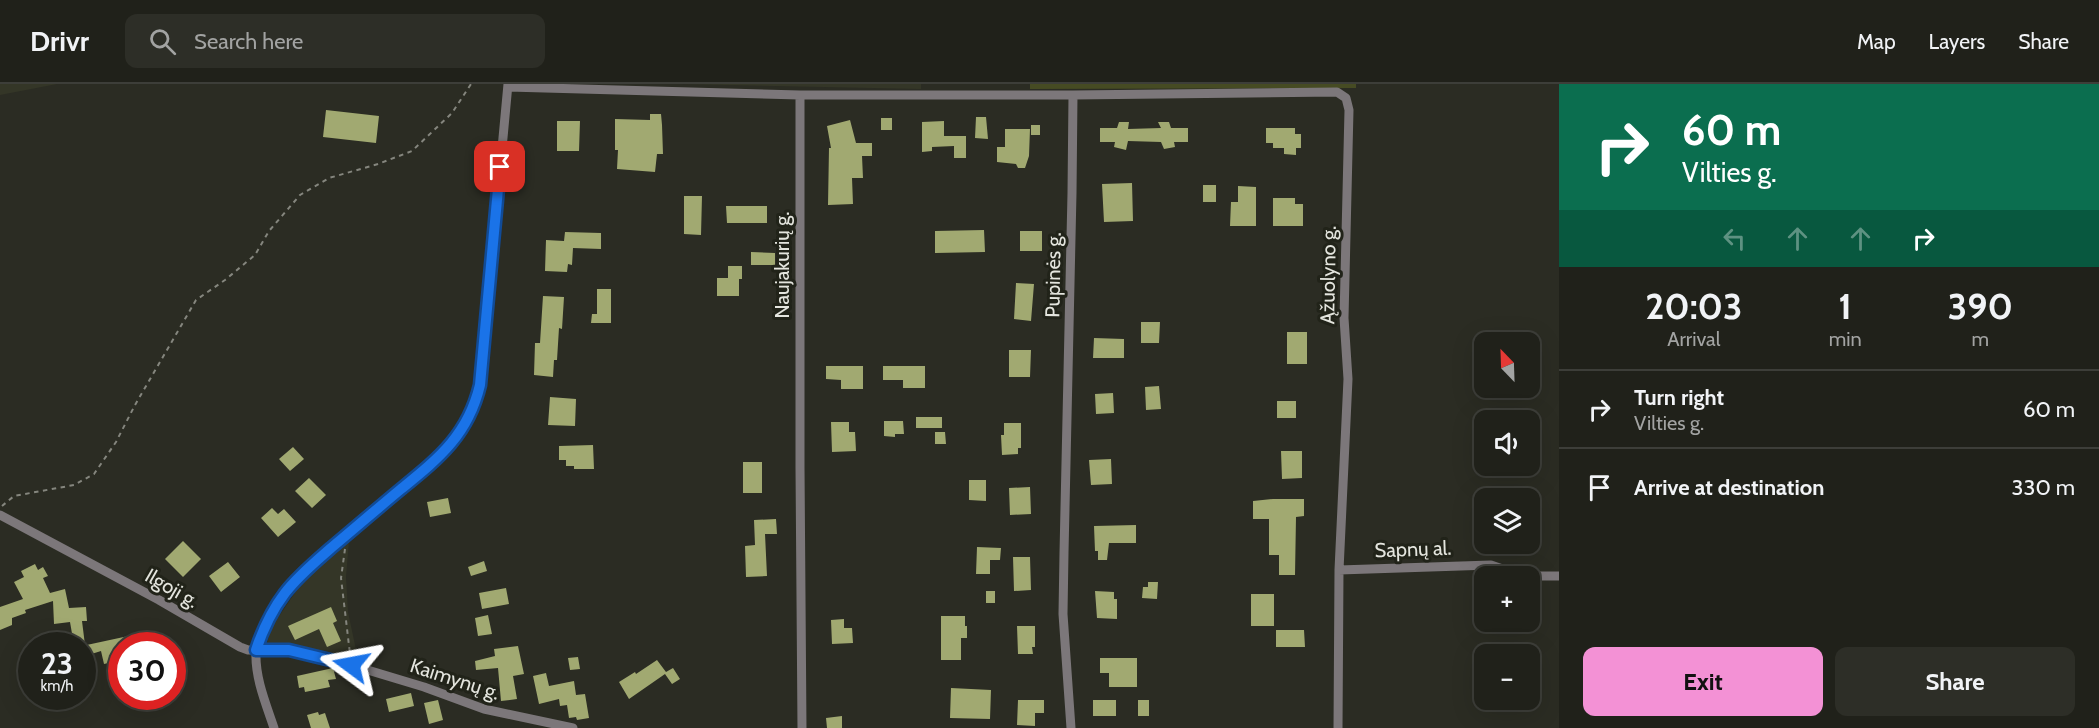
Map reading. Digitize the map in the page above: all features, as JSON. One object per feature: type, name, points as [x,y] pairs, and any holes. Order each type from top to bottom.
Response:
[{"type":"street","points":[[274,728],[256,670],[256,650],[268,620],[285,594],[312,565],[430,465],[456,437],[472,412],[480,385],[508,85],[800,95],[927,89],[1072,95]]},
{"type":"street","name":"Ąžuolyno g.","points":[[1072,95],[1337,92],[1346,98],[1349,110],[1344,318],[1348,379],[1339,570],[1338,728]]},
{"type":"street","name":"Naujakurių g.","points":[[800,95],[802,728]]},
{"type":"street","name":"Pupinės g.","points":[[1071,728],[1064,614],[1064,553],[1072,95]]},
{"type":"street","name":"Ilgoji g.","points":[[0,515],[159,600],[228,641],[248,650],[256,650]]},
{"type":"street","name":"Sapnų al.","points":[[1339,570],[1494,566]]},
{"type":"street","points":[[1540,576],[1559,576]]},
{"type":"street","name":"Kaimynų g.","points":[[256,650],[289,650],[351,665],[424,687],[484,709],[573,728]]},
{"type":"path","points":[[0,507],[14,496],[74,485],[94,474],[116,442],[196,300],[255,255],[269,231],[300,195],[329,178],[378,164],[412,151],[452,113],[471,84]]},
{"type":"path","points":[[347,535],[341,578],[351,665]]},
{"type":"shaded area","points":[[0,84],[57,84],[0,95]]},
{"type":"shaded area","points":[[682,84],[921,84],[921,89]]},
{"type":"shaded area","points":[[349,541],[346,577],[348,612],[358,659],[266,645],[273,625],[303,581]]},
{"type":"green space","points":[[1030,84],[1356,84],[1356,88],[1030,89]]},
{"type":"building","points":[[326,110],[379,116],[376,143],[323,137]]},
{"type":"building","points":[[650,114],[661,114],[662,125],[663,154],[657,154],[655,172],[617,169],[615,119],[650,120]]},
{"type":"building","points":[[976,117],[986,117],[988,139],[975,138]]},
{"type":"building","points":[[881,118],[892,118],[892,130],[881,130]]},
{"type":"building","points":[[850,120],[856,143],[872,143],[872,156],[862,156],[863,178],[852,178],[853,204],[828,205],[829,148],[831,148],[827,126]]},
{"type":"building","points":[[557,121],[580,121],[579,151],[557,151]]},
{"type":"building","points":[[944,121],[944,136],[966,136],[966,158],[954,158],[954,146],[932,147],[932,151],[922,152],[922,122]]},
{"type":"building","points":[[1119,122],[1129,122],[1128,129],[1161,128],[1158,122],[1169,122],[1171,128],[1188,128],[1188,142],[1174,142],[1175,147],[1164,149],[1161,142],[1128,141],[1126,150],[1114,147],[1115,142],[1100,142],[1100,128],[1117,128]]},
{"type":"building","points":[[1031,125],[1040,125],[1040,135],[1031,135]]},
{"type":"building","points":[[1266,128],[1295,128],[1295,134],[1301,134],[1301,148],[1296,148],[1296,155],[1284,154],[1284,148],[1273,148],[1273,143],[1266,143]]},
{"type":"building","points":[[1005,129],[1030,129],[1029,156],[1025,168],[1018,168],[1016,164],[997,162],[997,147],[1005,147]]},
{"type":"building","points":[[1132,183],[1133,221],[1104,222],[1102,184]]},
{"type":"building","points":[[1203,185],[1216,185],[1216,202],[1203,202]]},
{"type":"building","points":[[1238,186],[1256,187],[1256,226],[1230,226],[1231,202],[1238,202]]},
{"type":"building","points":[[684,196],[702,196],[701,235],[684,234]]},
{"type":"building","points":[[1273,198],[1295,198],[1295,204],[1303,204],[1303,226],[1273,226]]},
{"type":"building","points":[[726,206],[767,206],[767,223],[727,223]]},
{"type":"building","points":[[984,230],[985,252],[935,253],[935,231]]},
{"type":"building","points":[[1020,231],[1042,231],[1042,251],[1020,251]]},
{"type":"building","points":[[565,232],[601,233],[601,249],[573,248],[572,265],[568,264],[567,272],[545,271],[546,240],[564,241]]},
{"type":"building","points":[[751,252],[775,253],[775,265],[751,265]]},
{"type":"building","points":[[728,266],[742,266],[739,296],[717,296],[717,278],[728,278]]},
{"type":"building","points":[[1016,283],[1034,284],[1031,321],[1014,319]]},
{"type":"building","points":[[597,289],[611,289],[611,323],[591,323],[592,314],[597,314]]},
{"type":"building","points":[[543,296],[564,297],[562,329],[559,328],[557,360],[554,360],[553,377],[534,375],[535,343],[540,343]]},
{"type":"building","points":[[1141,322],[1160,322],[1159,343],[1141,343]]},
{"type":"building","points":[[1287,332],[1307,332],[1307,364],[1287,364]]},
{"type":"building","points":[[1094,338],[1124,339],[1124,358],[1093,358]]},
{"type":"building","points":[[1009,350],[1031,350],[1030,377],[1009,377]]},
{"type":"building","points":[[826,366],[863,366],[863,389],[841,389],[841,380],[826,379]]},
{"type":"building","points":[[883,366],[925,366],[925,388],[903,388],[903,380],[883,380]]},
{"type":"building","points":[[1159,386],[1161,409],[1146,410],[1145,387]]},
{"type":"building","points":[[1113,393],[1114,413],[1096,414],[1095,394]]},
{"type":"building","points":[[550,397],[576,399],[575,426],[548,425]]},
{"type":"building","points":[[1277,401],[1296,401],[1296,418],[1277,418]]},
{"type":"building","points":[[916,417],[942,417],[942,428],[916,428]]},
{"type":"building","points":[[884,421],[903,421],[904,434],[895,434],[895,437],[884,436]]},
{"type":"building","points":[[831,422],[849,422],[849,432],[855,432],[856,451],[832,452]]},
{"type":"building","points":[[1004,423],[1021,423],[1021,448],[1018,448],[1018,454],[1002,455],[1001,435],[1004,435]]},
{"type":"building","points":[[935,432],[945,432],[946,444],[935,444]]},
{"type":"building","points":[[593,445],[594,469],[574,469],[574,466],[566,466],[566,460],[559,460],[559,446]]},
{"type":"building","points":[[293,447],[304,459],[290,471],[279,459]]},
{"type":"building","points":[[1281,451],[1302,451],[1302,478],[1282,479]]},
{"type":"building","points":[[1111,459],[1112,484],[1091,485],[1089,460]]},
{"type":"building","points":[[743,462],[762,462],[762,493],[743,493]]},
{"type":"building","points":[[309,478],[326,495],[312,508],[295,491]]},
{"type":"building","points":[[969,480],[986,480],[986,501],[969,500]]},
{"type":"building","points":[[1030,487],[1031,514],[1010,515],[1009,488]]},
{"type":"building","points":[[448,498],[451,513],[430,517],[427,502]]},
{"type":"building","points":[[1304,499],[1304,516],[1296,517],[1295,575],[1279,575],[1279,555],[1269,555],[1269,519],[1253,519],[1253,501]]},
{"type":"building","points":[[272,508],[278,514],[284,509],[296,522],[278,537],[261,518]]},
{"type":"building","points":[[776,519],[777,534],[765,534],[767,576],[746,577],[745,546],[755,545],[754,520]]},
{"type":"building","points":[[1136,525],[1136,543],[1109,543],[1107,560],[1098,560],[1098,551],[1095,551],[1094,526]]},
{"type":"building","points":[[183,541],[201,559],[183,577],[165,559]]},
{"type":"building","points":[[977,547],[1001,548],[1000,560],[990,560],[990,574],[976,574]]},
{"type":"building","points":[[1013,557],[1030,557],[1031,590],[1014,591]]},
{"type":"building","points":[[484,561],[487,571],[471,576],[468,567]]},
{"type":"building","points":[[228,562],[240,577],[221,592],[209,576]]},
{"type":"building","points":[[35,564],[38,570],[43,567],[48,576],[43,578],[50,593],[65,589],[69,608],[86,607],[87,621],[82,621],[83,632],[72,632],[70,622],[54,624],[53,601],[25,610],[26,613],[12,618],[12,625],[0,630],[0,607],[23,599],[14,582],[24,577],[21,571]]},
{"type":"building","points":[[1148,582],[1158,582],[1157,599],[1142,598],[1143,587],[1148,587]]},
{"type":"building","points":[[506,588],[509,604],[482,609],[479,593]]},
{"type":"building","points":[[986,591],[995,591],[995,603],[986,603]]},
{"type":"building","points":[[1095,591],[1114,592],[1114,599],[1117,599],[1117,619],[1097,618]]},
{"type":"building","points":[[1251,594],[1274,594],[1274,626],[1251,626]]},
{"type":"building","points":[[331,607],[337,621],[333,623],[341,641],[327,647],[319,629],[295,640],[288,626]]},
{"type":"building","points":[[488,615],[492,634],[478,636],[475,618]]},
{"type":"building","points":[[941,616],[965,616],[967,638],[961,638],[961,660],[941,660]]},
{"type":"building","points":[[844,619],[844,628],[852,628],[853,643],[832,644],[831,620]]},
{"type":"building","points":[[1017,626],[1035,626],[1033,654],[1018,654]]},
{"type":"building","points":[[1276,630],[1304,630],[1305,647],[1276,647]]},
{"type":"building","points":[[108,640],[108,663],[104,664],[101,651],[96,653],[96,643]]},
{"type":"building","points":[[518,646],[524,674],[513,676],[517,699],[501,701],[498,668],[476,670],[475,661],[495,656],[494,649]]},
{"type":"building","points":[[578,657],[580,669],[570,670],[568,658]]},
{"type":"building","points":[[1100,658],[1137,658],[1137,687],[1109,687],[1109,673],[1100,673]]},
{"type":"building","points":[[657,660],[666,672],[673,668],[680,679],[672,684],[665,674],[629,699],[619,682]]},
{"type":"building","points":[[333,668],[336,679],[328,680],[330,687],[305,692],[304,687],[299,688],[297,676]]},
{"type":"building","points":[[546,673],[549,686],[574,681],[576,695],[585,694],[589,718],[577,720],[576,717],[569,718],[567,705],[560,706],[559,699],[539,704],[533,676]]},
{"type":"building","points":[[951,688],[991,690],[990,719],[950,718]]},
{"type":"building","points":[[411,693],[414,706],[389,712],[386,699]]},
{"type":"building","points":[[438,700],[443,720],[429,724],[424,703]]},
{"type":"building","points":[[1018,700],[1044,700],[1044,713],[1035,713],[1035,726],[1017,725]]},
{"type":"building","points":[[1093,700],[1116,700],[1116,716],[1093,716]]},
{"type":"building","points":[[1138,700],[1149,700],[1149,716],[1138,716]]},
{"type":"building","points":[[318,712],[319,715],[325,713],[330,728],[311,728],[307,715]]},
{"type":"building","points":[[842,716],[842,728],[827,728],[826,718]]},
{"type":"route","points":[[351,665],[289,650],[256,650],[268,620],[296,581],[430,465],[456,437],[472,412],[480,385],[500,167]]}]
